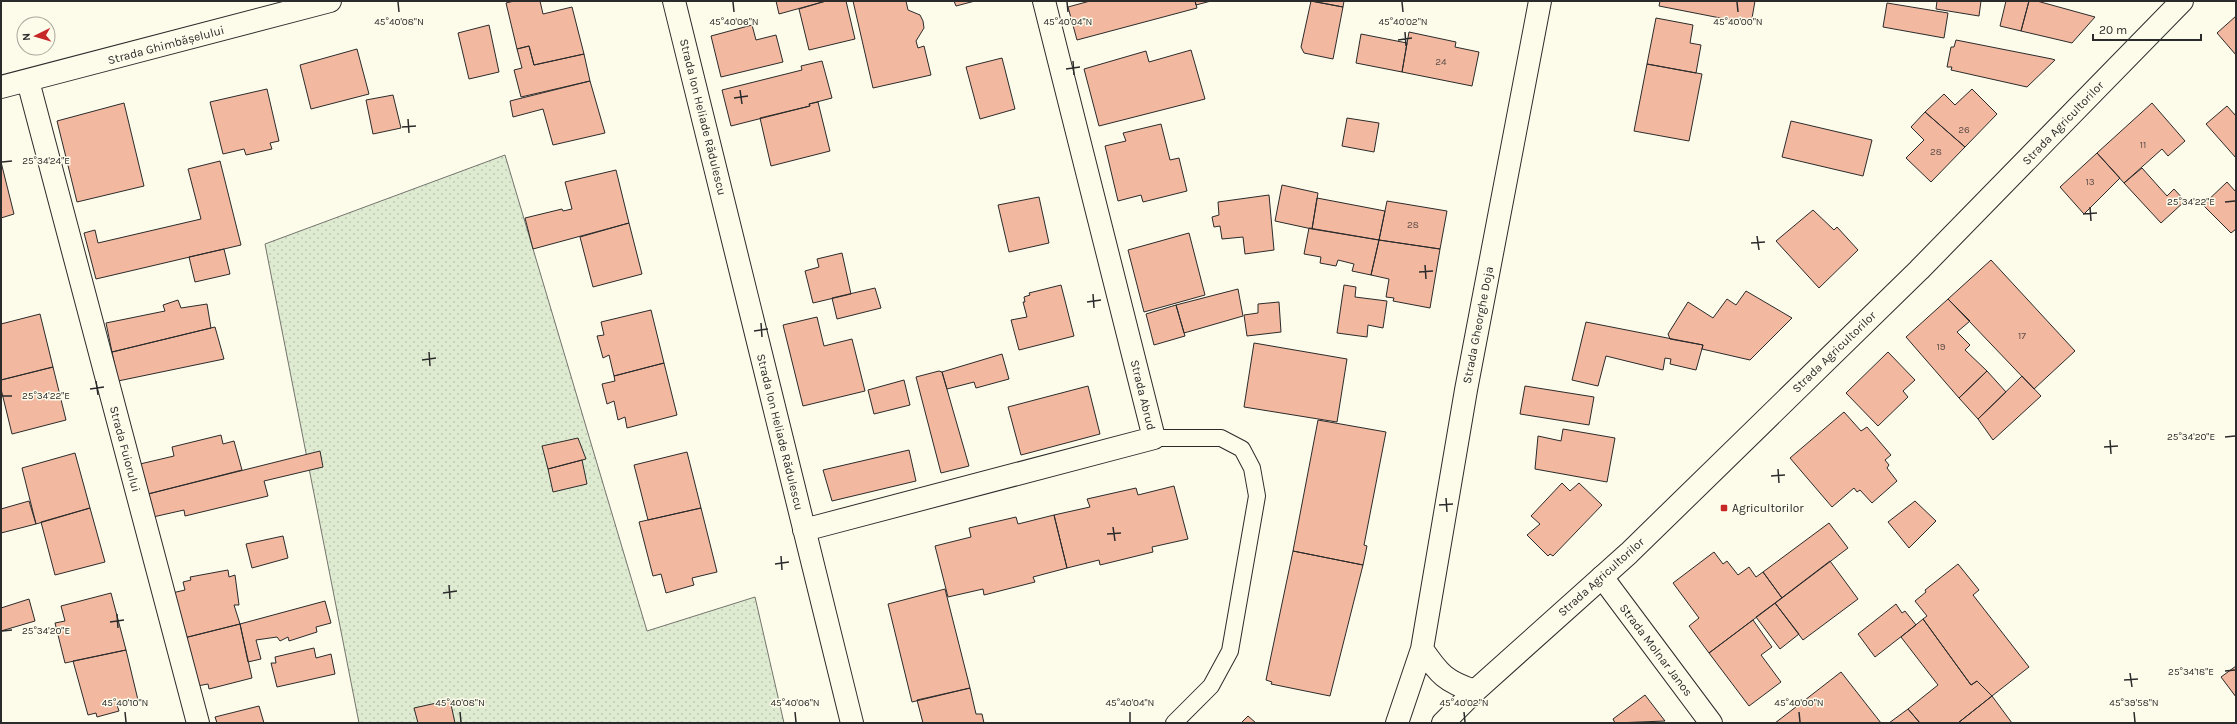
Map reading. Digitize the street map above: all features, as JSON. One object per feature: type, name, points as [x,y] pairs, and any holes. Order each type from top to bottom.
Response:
[{"type":"street","name":"Strada Ghimbășelului","points":[[1,87],[330,1]]},
{"type":"street","name":"Strada Ion Heliade Rădulescu","points":[[674,1],[852,723]]},
{"type":"street","name":"Strada Abrud","points":[[804,530],[1154,438],[1044,1]]},
{"type":"street","name":"Strada Gheorghe Doja","points":[[1397,723],[1422,649],[1466,390],[1540,1]]},
{"type":"street","name":"Strada Agricultorilor","points":[[1443,723],[1475,691],[1630,553],[1919,270],[2182,1]]},
{"type":"street","name":"Strada Fuiorului","points":[[28,81],[198,723]]},
{"type":"street","name":"Strada Molnar Janos","points":[[1602,577],[1711,723]]},
{"type":"street","points":[[1422,649],[1438,672],[1457,685],[1475,691]]},
{"type":"lane","points":[[1154,438],[1221,438],[1242,449],[1252,468],[1257,496],[1230,651],[1211,686],[1174,723]]},
{"type":"green space","points":[[505,155],[647,631],[755,597],[784,723],[359,723],[265,244]]},
{"type":"building","points":[[514,1],[540,1],[543,14],[572,7],[584,54],[534,65],[529,46],[517,49],[506,3]]},
{"type":"building","points":[[776,1],[826,1],[779,14]]},
{"type":"building","points":[[826,1],[846,1],[855,39],[809,50],[799,9]]},
{"type":"building","points":[[853,1],[906,1],[908,10],[920,15],[923,21],[924,28],[916,41],[918,48],[924,46],[931,75],[873,88]]},
{"type":"building","points":[[954,1],[975,1],[956,6]]},
{"type":"building","points":[[1090,1],[1195,1],[1197,8],[1077,40],[1068,7]]},
{"type":"building","points":[[1195,1],[1211,1],[1196,5]]},
{"type":"building","points":[[1311,1],[1343,7],[1333,59],[1304,53],[1301,47]]},
{"type":"building","points":[[1311,1],[1344,1],[1343,7]]},
{"type":"building","points":[[1660,1],[1755,1],[1751,24],[1659,6]]},
{"type":"building","points":[[1937,1],[1981,1],[1979,16],[1936,9]]},
{"type":"building","points":[[2006,1],[2029,1],[2021,31],[2000,26]]},
{"type":"building","points":[[2029,1],[2037,1],[2095,17],[2072,43],[2021,31]]},
{"type":"building","points":[[1887,3],[1948,13],[1944,38],[1883,27]]},
{"type":"building","points":[[2236,16],[2236,55],[2217,33]]},
{"type":"building","points":[[1656,18],[1693,25],[1690,43],[1701,45],[1696,73],[1647,64]]},
{"type":"building","points":[[489,25],[499,72],[469,79],[458,33]]},
{"type":"building","points":[[752,25],[756,40],[776,35],[783,62],[721,77],[711,36]]},
{"type":"building","points":[[1409,32],[1456,42],[1455,47],[1479,52],[1472,86],[1402,72]]},
{"type":"building","points":[[1361,34],[1407,43],[1402,72],[1356,63]]},
{"type":"building","points":[[1956,40],[2055,60],[2027,87],[1951,70],[1952,67],[1947,67],[1951,47],[1954,47]]},
{"type":"building","points":[[529,46],[534,65],[584,54],[590,81],[521,97],[514,70],[522,68],[517,49]]},
{"type":"building","points":[[357,49],[369,94],[311,109],[300,65]]},
{"type":"building","points":[[1191,50],[1205,99],[1099,126],[1084,69],[1146,51],[1149,62]]},
{"type":"building","points":[[1002,58],[1015,109],[980,119],[966,67]]},
{"type":"building","points":[[822,61],[832,98],[809,104],[810,106],[731,126],[722,90],[802,70],[801,66]]},
{"type":"building","points":[[1647,64],[1702,74],[1689,141],[1634,131]]},
{"type":"building","points":[[590,81],[605,133],[553,145],[543,109],[513,117],[510,101]]},
{"type":"building","points":[[267,89],[279,141],[270,143],[272,149],[246,155],[244,149],[223,154],[210,102]]},
{"type":"building","points":[[1972,89],[1997,114],[1965,147],[1925,112],[1944,94],[1955,105]]},
{"type":"building","points":[[393,95],[401,128],[373,134],[366,100]]},
{"type":"building","points":[[818,102],[830,151],[771,166],[760,118],[810,106],[809,104]]},
{"type":"building","points":[[124,103],[144,186],[77,202],[57,121]]},
{"type":"building","points":[[2152,103],[2185,141],[2168,156],[2162,149],[2124,183],[2097,153]]},
{"type":"building","points":[[2227,106],[2236,116],[2236,158],[2206,124]]},
{"type":"building","points":[[1925,112],[1965,147],[1931,182],[1906,158],[1924,140],[1911,127]]},
{"type":"building","points":[[1347,118],[1379,123],[1374,152],[1342,146]]},
{"type":"building","points":[[1791,121],[1872,140],[1863,176],[1782,157]]},
{"type":"building","points":[[1161,124],[1170,160],[1179,158],[1187,191],[1143,202],[1141,195],[1118,201],[1105,146],[1126,141],[1123,133]]},
{"type":"building","points":[[2097,153],[2120,178],[2084,214],[2060,187]]},
{"type":"building","points":[[220,161],[241,245],[96,279],[84,233],[95,230],[98,243],[201,219],[188,169]]},
{"type":"building","points":[[1,162],[14,214],[1,218]]},
{"type":"building","points":[[2142,168],[2167,196],[2174,189],[2185,201],[2161,223],[2124,183]]},
{"type":"building","points":[[616,170],[629,223],[533,249],[525,218],[562,209],[563,211],[572,209],[565,182]]},
{"type":"building","points":[[2227,182],[2236,192],[2236,229],[2231,233],[2203,205]]},
{"type":"building","points":[[1282,185],[1318,193],[1312,229],[1275,221]]},
{"type":"building","points":[[1269,195],[1274,250],[1245,254],[1243,237],[1222,239],[1220,226],[1214,227],[1212,217],[1219,215],[1218,202]]},
{"type":"building","points":[[1039,197],[1049,243],[1009,252],[998,205]]},
{"type":"building","points":[[1317,198],[1385,211],[1379,240],[1312,229]]},
{"type":"building","points":[[1387,201],[1447,211],[1440,249],[1379,240]]},
{"type":"building","points":[[1813,210],[1834,230],[1837,227],[1858,250],[1819,288],[1776,241]]},
{"type":"building","points":[[629,223],[642,274],[593,287],[580,237]]},
{"type":"building","points":[[1309,228],[1379,240],[1371,275],[1352,271],[1354,264],[1338,260],[1336,266],[1320,263],[1321,257],[1304,254]]},
{"type":"building","points":[[1189,233],[1205,295],[1144,312],[1128,250]]},
{"type":"building","points":[[1379,240],[1440,249],[1430,308],[1393,301],[1394,298],[1386,297],[1389,279],[1371,275]]},
{"type":"building","points":[[224,249],[230,274],[195,282],[189,257]]},
{"type":"building","points":[[842,253],[851,294],[813,303],[805,271],[819,267],[817,259]]},
{"type":"building","points":[[1991,260],[2075,351],[2034,389],[1948,299]]},
{"type":"building","points":[[1061,285],[1074,336],[1019,350],[1011,320],[1027,317],[1023,302],[1025,302],[1024,297],[1030,295],[1029,293]]},
{"type":"building","points":[[1344,285],[1356,287],[1355,297],[1387,301],[1383,328],[1368,325],[1367,337],[1337,333]]},
{"type":"building","points":[[875,288],[881,308],[837,319],[832,298]]},
{"type":"building","points":[[1238,289],[1243,316],[1184,333],[1176,305]]},
{"type":"building","points":[[1746,291],[1792,318],[1750,360],[1702,349],[1703,345],[1670,339],[1668,334],[1688,302],[1713,318],[1727,299],[1736,305]]},
{"type":"building","points":[[1948,299],[1970,321],[1957,332],[1970,345],[1965,350],[1987,371],[1959,398],[1906,337]]},
{"type":"building","points":[[178,300],[181,308],[207,304],[211,328],[112,352],[106,323],[165,311],[163,305]]},
{"type":"building","points":[[1279,302],[1281,332],[1247,336],[1244,315],[1258,313],[1258,304]]},
{"type":"building","points":[[1176,305],[1185,336],[1154,345],[1146,314]]},
{"type":"building","points":[[651,310],[664,363],[614,376],[609,355],[603,358],[597,336],[604,335],[601,322]]},
{"type":"building","points":[[40,314],[53,367],[1,380],[1,324]]},
{"type":"building","points":[[817,317],[824,346],[852,339],[865,391],[803,406],[783,325]]},
{"type":"building","points":[[1586,322],[1703,345],[1696,370],[1670,364],[1671,359],[1665,358],[1663,370],[1606,356],[1598,386],[1572,380]]},
{"type":"building","points":[[215,327],[224,359],[118,381],[112,352]]},
{"type":"building","points":[[1254,343],[1347,359],[1337,422],[1244,407]]},
{"type":"building","points":[[1888,352],[1915,380],[1903,391],[1908,397],[1878,426],[1846,393]]},
{"type":"building","points":[[1002,354],[1009,379],[976,388],[974,382],[947,389],[942,372]]},
{"type":"building","points":[[664,363],[677,415],[627,428],[625,417],[618,420],[614,401],[607,404],[602,384],[615,381],[614,376]]},
{"type":"building","points":[[53,367],[66,420],[12,434],[1,389],[1,380]]},
{"type":"building","points":[[939,371],[942,372],[969,466],[941,473],[916,377]]},
{"type":"building","points":[[1987,371],[2006,392],[1978,419],[1959,398]]},
{"type":"building","points":[[2022,376],[2041,396],[1993,440],[1978,419]]},
{"type":"building","points":[[904,380],[910,405],[874,414],[868,390]]},
{"type":"building","points":[[1088,386],[1100,434],[1021,455],[1008,407]]},
{"type":"building","points":[[1525,386],[1594,397],[1589,425],[1520,414]]},
{"type":"building","points":[[1844,412],[1861,431],[1867,427],[1891,455],[1885,460],[1889,465],[1887,468],[1897,481],[1872,503],[1860,490],[1857,492],[1854,488],[1832,507],[1790,458]]},
{"type":"building","points":[[1318,420],[1386,432],[1364,545],[1367,546],[1363,565],[1293,551]]},
{"type":"building","points":[[1563,429],[1615,438],[1607,482],[1535,469],[1538,436],[1561,441]]},
{"type":"building","points":[[221,435],[223,444],[234,441],[242,470],[148,494],[140,464],[174,456],[172,447]]},
{"type":"building","points":[[578,438],[586,459],[548,469],[542,446]]},
{"type":"building","points":[[909,450],[916,481],[832,501],[823,470]]},
{"type":"building","points":[[320,451],[323,467],[264,481],[268,496],[185,516],[184,510],[153,517],[148,494]]},
{"type":"building","points":[[687,452],[701,508],[648,520],[634,465]]},
{"type":"building","points":[[75,453],[90,508],[36,524],[22,468]]},
{"type":"building","points":[[582,460],[587,484],[553,492],[548,469]]},
{"type":"building","points":[[1562,483],[1570,491],[1579,483],[1602,505],[1553,556],[1550,554],[1548,556],[1527,535],[1540,524],[1531,516]]},
{"type":"building","points":[[1174,486],[1188,539],[1152,547],[1153,552],[1100,565],[1099,560],[1067,568],[1054,515],[1090,507],[1087,499],[1136,488],[1138,495]]},
{"type":"building","points":[[29,501],[36,524],[1,533],[1,509]]},
{"type":"building","points":[[1915,501],[1936,521],[1909,548],[1888,522]]},
{"type":"building","points":[[90,508],[105,562],[55,575],[41,522]]},
{"type":"building","points":[[701,508],[717,572],[692,578],[694,585],[666,593],[661,574],[653,576],[639,522]]},
{"type":"building","points":[[1054,515],[1067,568],[1033,577],[1035,582],[984,595],[983,589],[948,597],[935,546],[971,537],[969,528],[1016,517],[1018,524]]},
{"type":"building","points":[[1829,523],[1848,548],[1782,598],[1763,572]]},
{"type":"building","points":[[283,536],[288,558],[252,568],[246,544]]},
{"type":"building","points":[[1293,551],[1363,565],[1330,696],[1271,684],[1272,682],[1266,680]]},
{"type":"building","points":[[1714,552],[1723,564],[1727,561],[1738,575],[1749,567],[1756,577],[1763,572],[1782,598],[1709,653],[1689,626],[1699,618],[1673,583]]},
{"type":"building","points":[[1830,561],[1858,599],[1803,640],[1775,603]]},
{"type":"building","points":[[1958,564],[1979,590],[1973,595],[2029,667],[1992,696],[1977,681],[1971,685],[1923,619],[1927,616],[1915,601],[1926,592],[1925,590]]},
{"type":"building","points":[[228,570],[229,577],[235,575],[239,605],[234,605],[240,624],[184,638],[172,593],[185,590],[183,582],[191,580],[190,577]]},
{"type":"building","points":[[945,589],[970,688],[912,702],[888,604]]},
{"type":"building","points":[[111,593],[126,650],[65,663],[55,623],[65,621],[61,606]]},
{"type":"building","points":[[29,599],[35,621],[1,631],[1,608]]},
{"type":"building","points":[[325,601],[331,623],[316,627],[317,632],[289,641],[288,637],[280,641],[277,637],[256,640],[261,659],[248,662],[240,624]]},
{"type":"building","points":[[1775,603],[1799,634],[1780,649],[1756,617]]},
{"type":"building","points":[[1896,604],[1902,613],[1905,611],[1916,625],[1875,657],[1858,634]]},
{"type":"building","points":[[1923,619],[1971,685],[1977,681],[1992,696],[1958,723],[1920,723],[1908,709],[1938,685],[1901,637]]},
{"type":"building","points":[[1753,620],[1772,647],[1761,655],[1781,682],[1749,706],[1709,653]]},
{"type":"building","points":[[240,624],[252,678],[209,689],[208,684],[197,686],[184,638]]},
{"type":"building","points":[[314,648],[316,658],[331,654],[335,674],[277,687],[271,663],[276,663],[275,657]]},
{"type":"building","points":[[126,650],[138,700],[117,705],[119,711],[97,717],[96,713],[88,715],[73,661]]},
{"type":"building","points":[[2236,666],[2236,697],[2221,677]]},
{"type":"building","points":[[1841,672],[1881,723],[1775,723],[1805,700]]},
{"type":"building","points":[[970,688],[976,714],[982,714],[984,723],[923,723],[917,700]]},
{"type":"building","points":[[1645,695],[1665,721],[1615,723],[1613,719]]},
{"type":"building","points":[[1992,696],[2012,723],[1958,723]]},
{"type":"building","points":[[450,700],[455,723],[418,723],[414,708]]},
{"type":"building","points":[[259,706],[264,723],[217,723],[215,717]]},
{"type":"building","points":[[1908,709],[1920,723],[1889,723]]},
{"type":"building","points":[[1248,716],[1256,723],[1241,723]]},
{"type":"place","name":"Agricultorilor","points":[[1724,508]]}]
